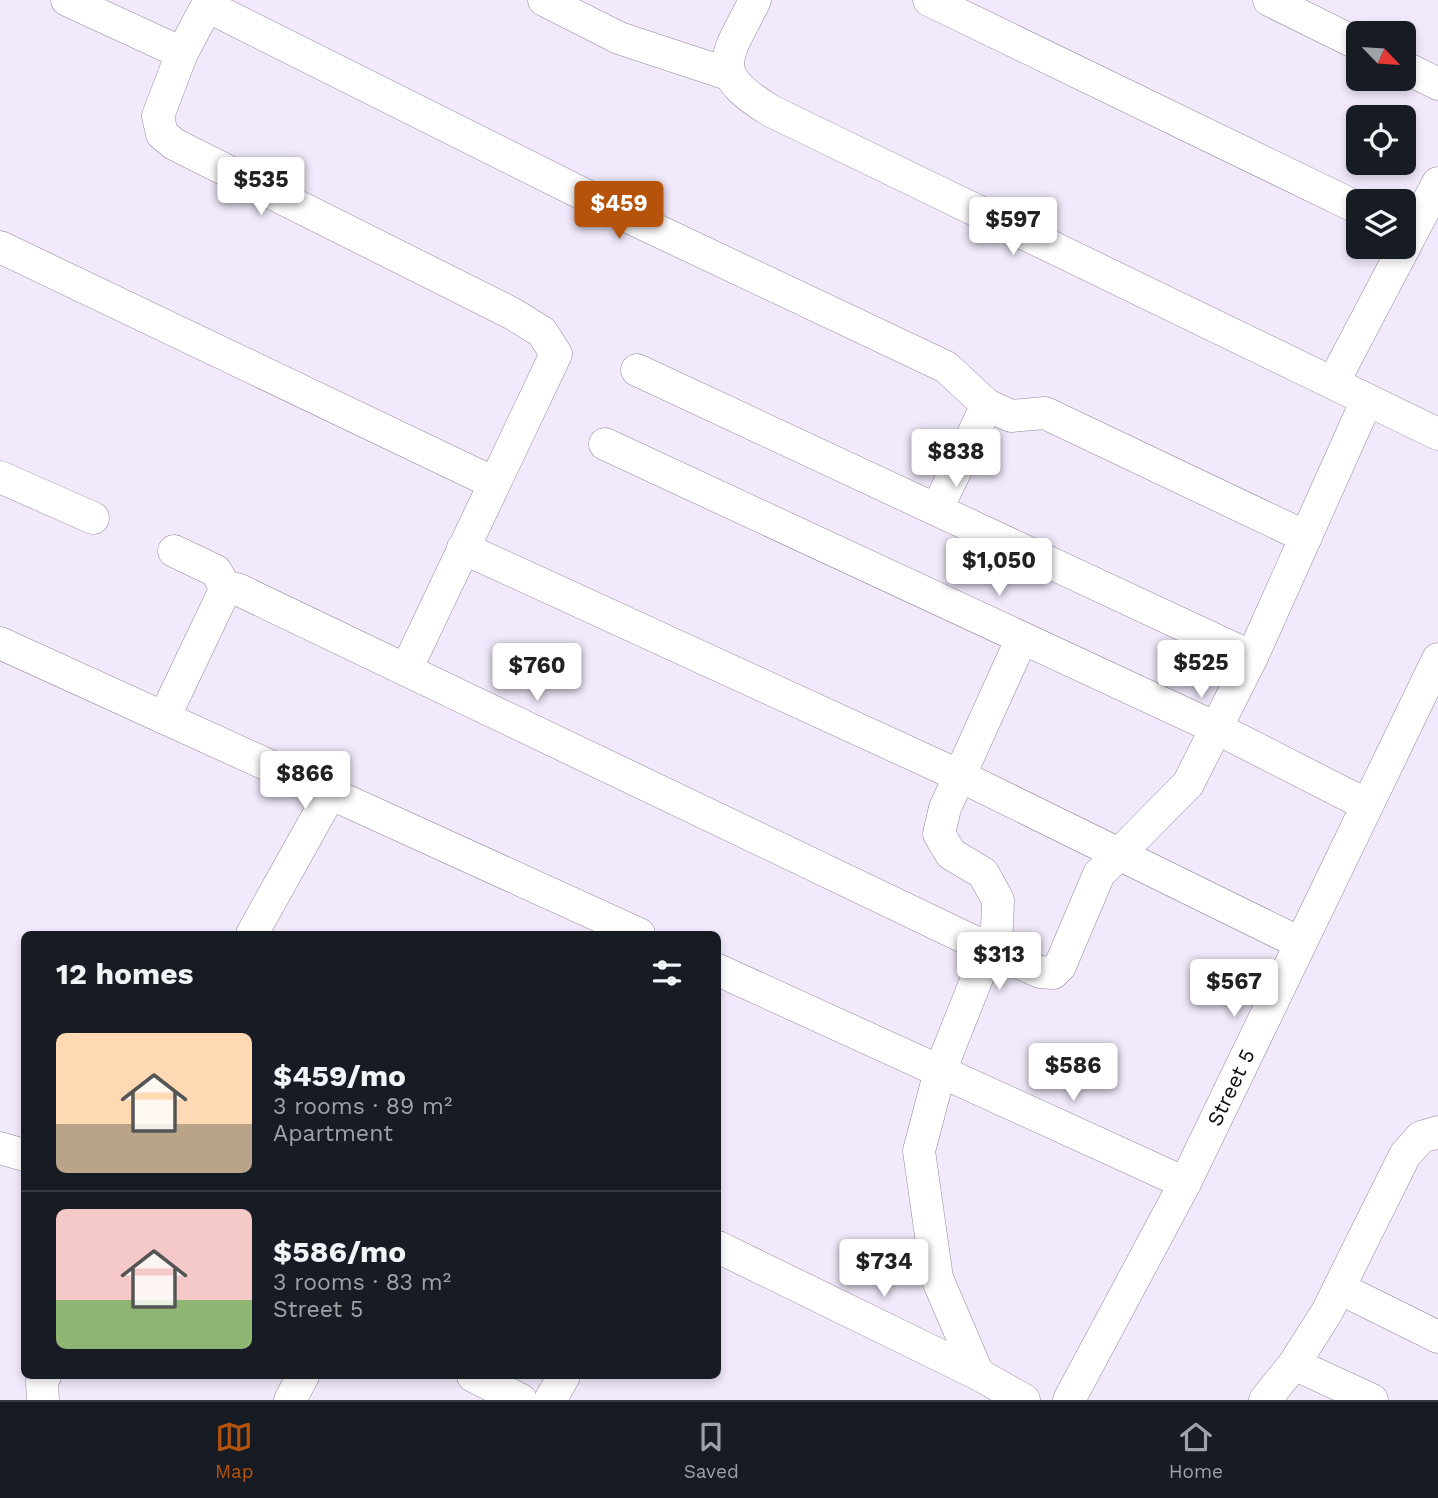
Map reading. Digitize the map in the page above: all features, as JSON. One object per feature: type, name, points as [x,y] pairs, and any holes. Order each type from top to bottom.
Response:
[{"type":"street","points":[[67,0],[182,53]]},
{"type":"street","points":[[544,0],[619,38],[728,74]]},
{"type":"street","points":[[755,0],[728,56],[728,74],[740,92],[771,111],[1438,434]]},
{"type":"street","points":[[929,0],[1346,202]]},
{"type":"street","points":[[1269,0],[1346,38]]},
{"type":"street","points":[[406,670],[556,354],[550,341],[513,314],[174,144],[162,134],[158,116],[182,53],[208,3],[635,220],[946,367],[987,405],[1011,416],[1045,413],[1306,537]]},
{"type":"street","points":[[1416,73],[1438,84]]},
{"type":"street","points":[[1416,219],[1438,183]]},
{"type":"street","points":[[0,247],[494,483]]},
{"type":"street","points":[[1333,383],[1395,259]]},
{"type":"street","points":[[638,370],[1252,657]]},
{"type":"street","points":[[227,591],[237,589],[989,949],[1040,972],[1053,973],[1060,966],[1099,874],[1118,853],[1134,842],[1188,784],[1252,657],[1367,400]]},
{"type":"street","points":[[937,509],[987,405]]},
{"type":"street","points":[[605,444],[1216,729],[1367,804]]},
{"type":"street","points":[[0,477],[93,518]]},
{"type":"street","points":[[463,548],[960,776],[1300,943]]},
{"type":"street","points":[[174,551],[216,570],[227,591]]},
{"type":"street","points":[[164,718],[227,591]]},
{"type":"street","points":[[978,1374],[937,1278],[919,1151],[940,1071],[997,928],[998,900],[983,873],[951,854],[939,834],[945,807],[1022,638]]},
{"type":"street","points":[[0,643],[632,931]]},
{"type":"street","name":"Street 5","points":[[1069,1400],[1185,1183],[1438,659]]},
{"type":"street","points":[[254,931],[330,794]]},
{"type":"street","points":[[721,971],[1185,1183]]},
{"type":"street","points":[[1265,1400],[1294,1364],[1339,1288],[1405,1155],[1420,1137],[1438,1132]]},
{"type":"street","points":[[0,1148],[21,1154]]},
{"type":"street","points":[[721,1248],[978,1374],[1024,1400]]},
{"type":"street","points":[[1339,1288],[1438,1337]]},
{"type":"street","points":[[1294,1364],[1372,1400]]},
{"type":"street","points":[[43,1379],[43,1400]]},
{"type":"street","points":[[290,1400],[301,1379]]},
{"type":"street","points":[[479,1379],[521,1400]]},
{"type":"street","points":[[550,1400],[562,1379]]}]
